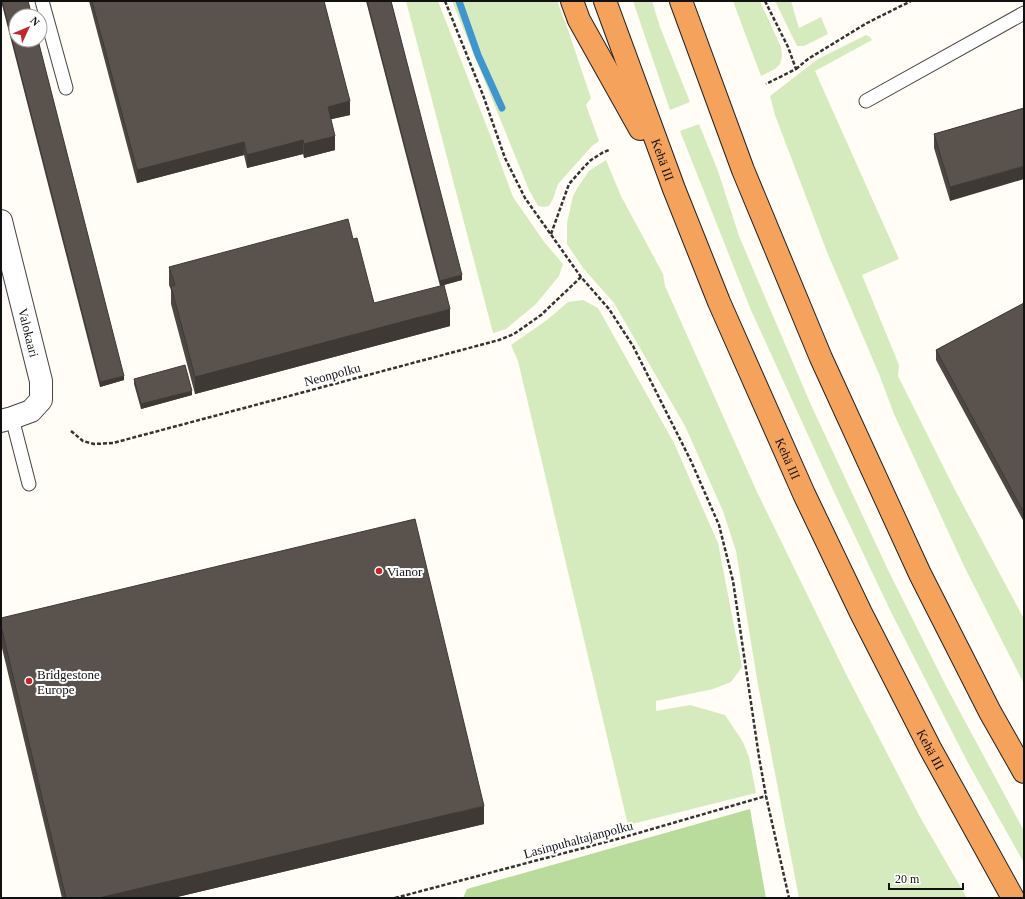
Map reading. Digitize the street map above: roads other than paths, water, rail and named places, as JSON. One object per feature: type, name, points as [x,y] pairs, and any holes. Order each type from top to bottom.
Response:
[{"type":"highway","points":[[572,1],[579,20],[674,189]]},
{"type":"highway","name":"Kehä III","points":[[605,1],[674,189],[719,302],[804,494],[861,613],[930,748],[1013,898]]},
{"type":"highway","points":[[681,1],[743,170],[821,358],[920,574],[990,712],[1024,772]]},
{"type":"highway","points":[[990,712],[1024,760]]},
{"type":"street","name":"Valokaari","points":[[1,221],[41,381],[40,400],[31,411],[6,419]]},
{"type":"lane","points":[[42,1],[66,88]]},
{"type":"lane","points":[[866,101],[1024,13]]},
{"type":"lane","points":[[6,419],[19,444],[29,484]]},
{"type":"waterway","points":[[459,1],[478,55],[502,108]]},
{"type":"place","name":"Vianor","points":[[379,571]]},
{"type":"place","name":"Bridgestone Europe","points":[[29,681]]}]
